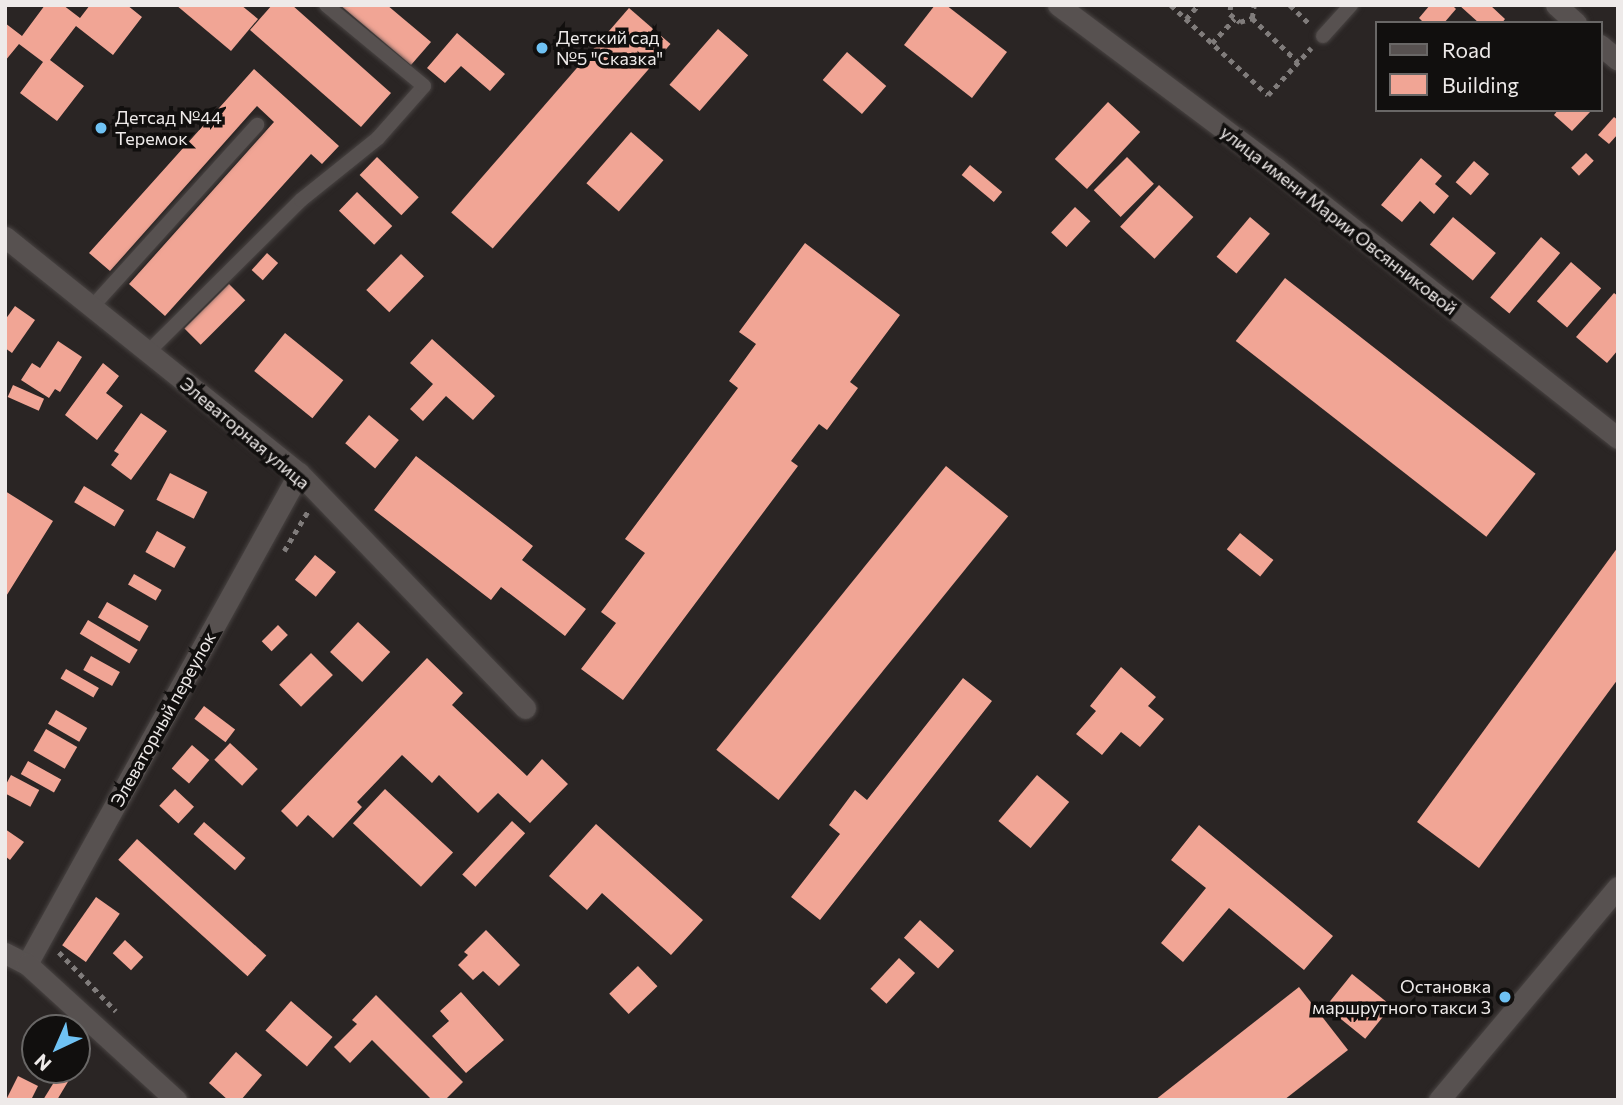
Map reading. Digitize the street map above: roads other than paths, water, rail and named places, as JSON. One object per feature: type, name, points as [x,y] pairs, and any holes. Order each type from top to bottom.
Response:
[{"type":"street","name":"улица имени Марии Овсянниковой","points":[[1058,5],[1276,168],[1618,438]]},
{"type":"street","points":[[1556,5],[1574,21]]},
{"type":"street","points":[[1602,47],[1618,60]]},
{"type":"street","name":"Элеваторная улица","points":[[5,237],[299,474],[525,708]]},
{"type":"street","name":"Элеваторный переулок","points":[[27,964],[299,474]]},
{"type":"street","points":[[1439,1100],[1618,887]]},
{"type":"street","points":[[5,953],[27,964],[176,1100]]},
{"type":"lane","points":[[148,352],[301,200],[378,138],[424,86],[326,5]]},
{"type":"lane","points":[[1323,36],[1351,5]]},
{"type":"lane","points":[[92,307],[257,125]]},
{"type":"place","name":"Детский сад №5 \"Сказка\"","points":[[542,48]]},
{"type":"place","name":"Детсад №44 Теремок","points":[[101,128]]},
{"type":"place","name":"Остановка маршрутного такси 3","points":[[1505,997]]}]
